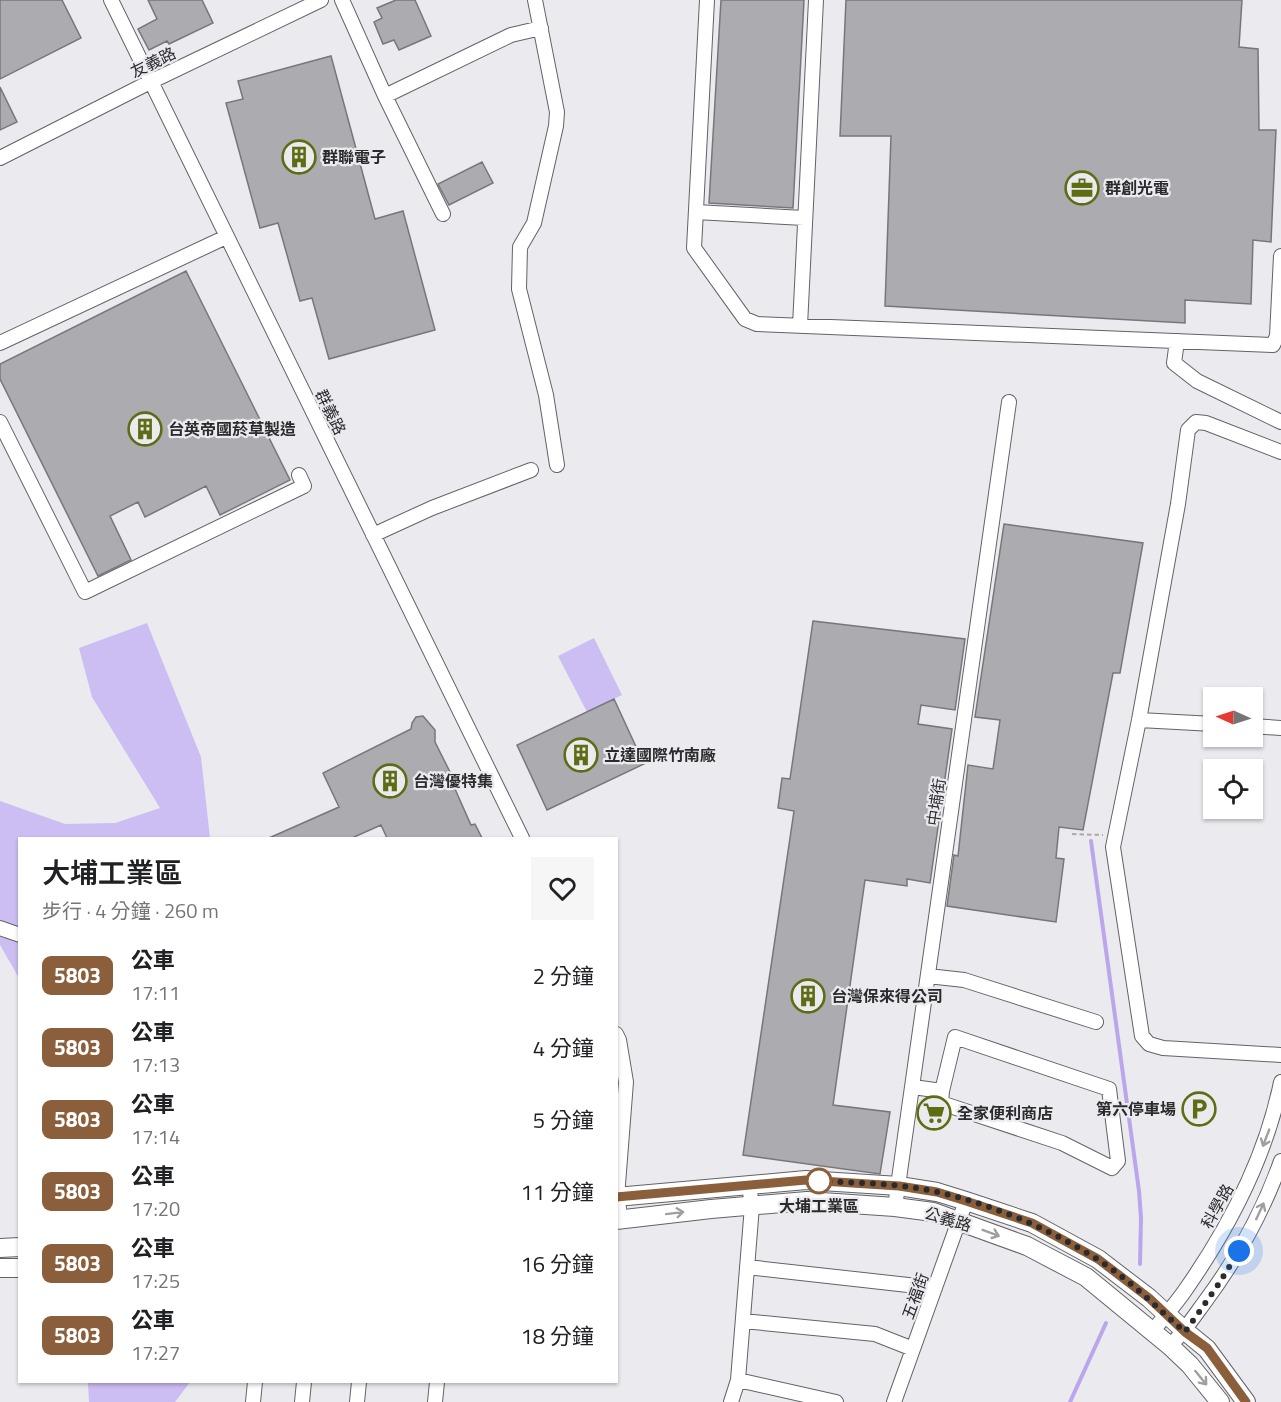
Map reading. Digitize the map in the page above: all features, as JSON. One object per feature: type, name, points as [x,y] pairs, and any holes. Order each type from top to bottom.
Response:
[{"type":"main road","name":"公義路","points":[[618,1197],[806,1180],[899,1186],[937,1192],[966,1201],[1032,1223],[1098,1259],[1149,1298],[1165,1315],[1207,1348],[1246,1402]]},
{"type":"main road","name":"公義路","points":[[619,1220],[807,1201],[933,1212],[1027,1246],[1086,1277],[1170,1346],[1190,1365],[1220,1402]]},
{"type":"main road","points":[[0,1248],[18,1247]]},
{"type":"main road","points":[[0,1268],[18,1268]]},
{"type":"street","name":"群義路","points":[[111,0],[522,837]]},
{"type":"street","name":"友義路","points":[[0,158],[150,82],[321,0]]},
{"type":"street","points":[[342,0],[443,214]]},
{"type":"street","points":[[535,0],[557,112],[556,126],[534,223],[520,248],[519,289],[546,395],[556,465]]},
{"type":"street","points":[[707,0],[694,248],[745,320],[757,324],[1274,345],[1277,336],[1281,256]]},
{"type":"street","points":[[800,326],[816,0]]},
{"type":"street","points":[[386,96],[511,35],[541,28]]},
{"type":"street","points":[[696,212],[804,218]]},
{"type":"street","points":[[0,343],[226,237]]},
{"type":"street","points":[[1177,341],[1174,363],[1197,381],[1281,422]]},
{"type":"street","name":"中埔街","points":[[895,1207],[1009,402]]},
{"type":"street","points":[[0,422],[85,592],[304,486],[299,475]]},
{"type":"street","points":[[1281,452],[1206,423],[1196,422],[1188,430],[1178,504],[1139,720],[1113,847],[1142,1036],[1149,1044],[1163,1048],[1281,1055]]},
{"type":"street","points":[[373,535],[432,508],[531,470]]},
{"type":"street","points":[[1139,720],[1203,723]]},
{"type":"street","points":[[1263,727],[1281,728]]},
{"type":"street","points":[[0,928],[18,934]]},
{"type":"street","points":[[928,976],[964,980],[1096,1022]]},
{"type":"street","points":[[955,1037],[1109,1089],[1118,1161],[1112,1168],[1062,1143],[941,1103],[942,1091],[955,1037]]},
{"type":"street","points":[[618,1038],[626,1082],[618,1184]]},
{"type":"street","name":"科學路","points":[[1152,1332],[1186,1290],[1240,1201],[1270,1125],[1281,1082]]},
{"type":"street","points":[[913,1087],[942,1091]]},
{"type":"street","points":[[1170,1346],[1185,1332],[1218,1285],[1249,1234],[1281,1161]]},
{"type":"street","points":[[730,1402],[738,1380],[752,1206],[749,1185]]},
{"type":"street","name":"五福街","points":[[894,1402],[966,1201]]},
{"type":"street","points":[[747,1268],[935,1288]]},
{"type":"street","points":[[743,1321],[875,1334],[913,1349]]},
{"type":"street","points":[[738,1380],[836,1402]]},
{"type":"street","points":[[253,1402],[255,1383]]},
{"type":"street","points":[[302,1402],[303,1383]]},
{"type":"street","points":[[357,1402],[359,1383]]},
{"type":"street","points":[[435,1402],[437,1383]]},
{"type":"path","points":[[1072,834],[1115,836]]},
{"type":"shaded area","points":[[147,623],[201,757],[210,837],[18,837],[18,976],[0,945],[0,801],[65,824],[115,823],[160,808],[92,697],[79,648]]},
{"type":"shaded area","points":[[594,638],[622,695],[587,712],[558,656]]},
{"type":"shaded area","points":[[88,1383],[189,1383],[175,1402],[89,1402]]},
{"type":"building","points":[[0,0],[62,0],[81,38],[0,79]]},
{"type":"building","points":[[148,0],[202,0],[213,23],[169,44],[167,41],[149,50],[138,29],[157,19]]},
{"type":"building","points":[[396,0],[415,0],[431,36],[399,50],[394,40],[383,44],[374,22],[382,18],[377,8]]},
{"type":"building","points":[[721,0],[804,0],[793,208],[709,203]]},
{"type":"building","name":"群創光電","points":[[846,0],[1242,0],[1239,47],[1258,49],[1259,130],[1276,130],[1271,242],[1253,240],[1251,304],[1185,300],[1185,323],[885,306],[891,136],[840,136]]},
{"type":"building","name":"群聯電子","points":[[331,56],[375,219],[403,211],[435,330],[329,359],[312,298],[300,301],[278,223],[260,228],[226,103],[243,99],[238,81]]},
{"type":"building","points":[[0,87],[17,122],[0,130]]},
{"type":"building","points":[[482,162],[493,183],[449,205],[438,184]]},
{"type":"building","name":"台英帝國菸草製造","points":[[186,271],[290,480],[220,515],[206,486],[145,517],[138,502],[110,516],[131,560],[98,576],[0,379],[0,364]]},
{"type":"building","points":[[1004,524],[1143,543],[1120,673],[1113,673],[1083,830],[1059,827],[1056,858],[1064,859],[1056,922],[947,906],[954,855],[958,856],[968,765],[993,769],[1000,720],[975,717]]},
{"type":"building","name":"台灣保來得公司","points":[[813,621],[965,639],[955,710],[921,705],[918,724],[952,729],[930,883],[907,879],[907,886],[865,880],[833,1105],[890,1112],[880,1174],[743,1155],[794,811],[778,808],[782,778],[790,779]]},
{"type":"building","name":"立達國際竹南廠","points":[[614,699],[644,764],[547,810],[517,745]]},
{"type":"building","name":"台灣優特集","points":[[423,716],[435,730],[435,742],[458,788],[455,789],[471,825],[475,824],[482,837],[387,837],[381,825],[354,837],[271,837],[339,807],[323,773],[411,729],[416,717]]},
{"type":"waterway","points":[[1091,841],[1139,1191],[1140,1264]]},
{"type":"waterway","points":[[1070,1402],[1106,1323]]},
{"type":"bus line","name":"5803","points":[[618,1197],[806,1180],[899,1186],[937,1192],[966,1201],[1032,1223],[1098,1259],[1149,1298],[1165,1315],[1207,1348],[1246,1402]]},
{"type":"place","name":"群聯電子","points":[[299,157]]},
{"type":"place","name":"群創光電","points":[[1082,188]]},
{"type":"place","name":"台英帝國菸草製造","points":[[145,429]]},
{"type":"place","name":"立達國際竹南廠","points":[[581,755]]},
{"type":"place","name":"台灣優特集","points":[[390,781]]},
{"type":"place","name":"台灣保來得公司","points":[[808,996]]},
{"type":"place","name":"第六停車場","points":[[1199,1109]]},
{"type":"place","name":"全家便利商店","points":[[934,1113]]},
{"type":"place","name":"大埔工業區","points":[[819,1181]]},
{"type":"route","points":[[819,1181],[899,1186],[937,1192],[1032,1223],[1098,1259],[1149,1298],[1185,1332],[1239,1251]]}]
